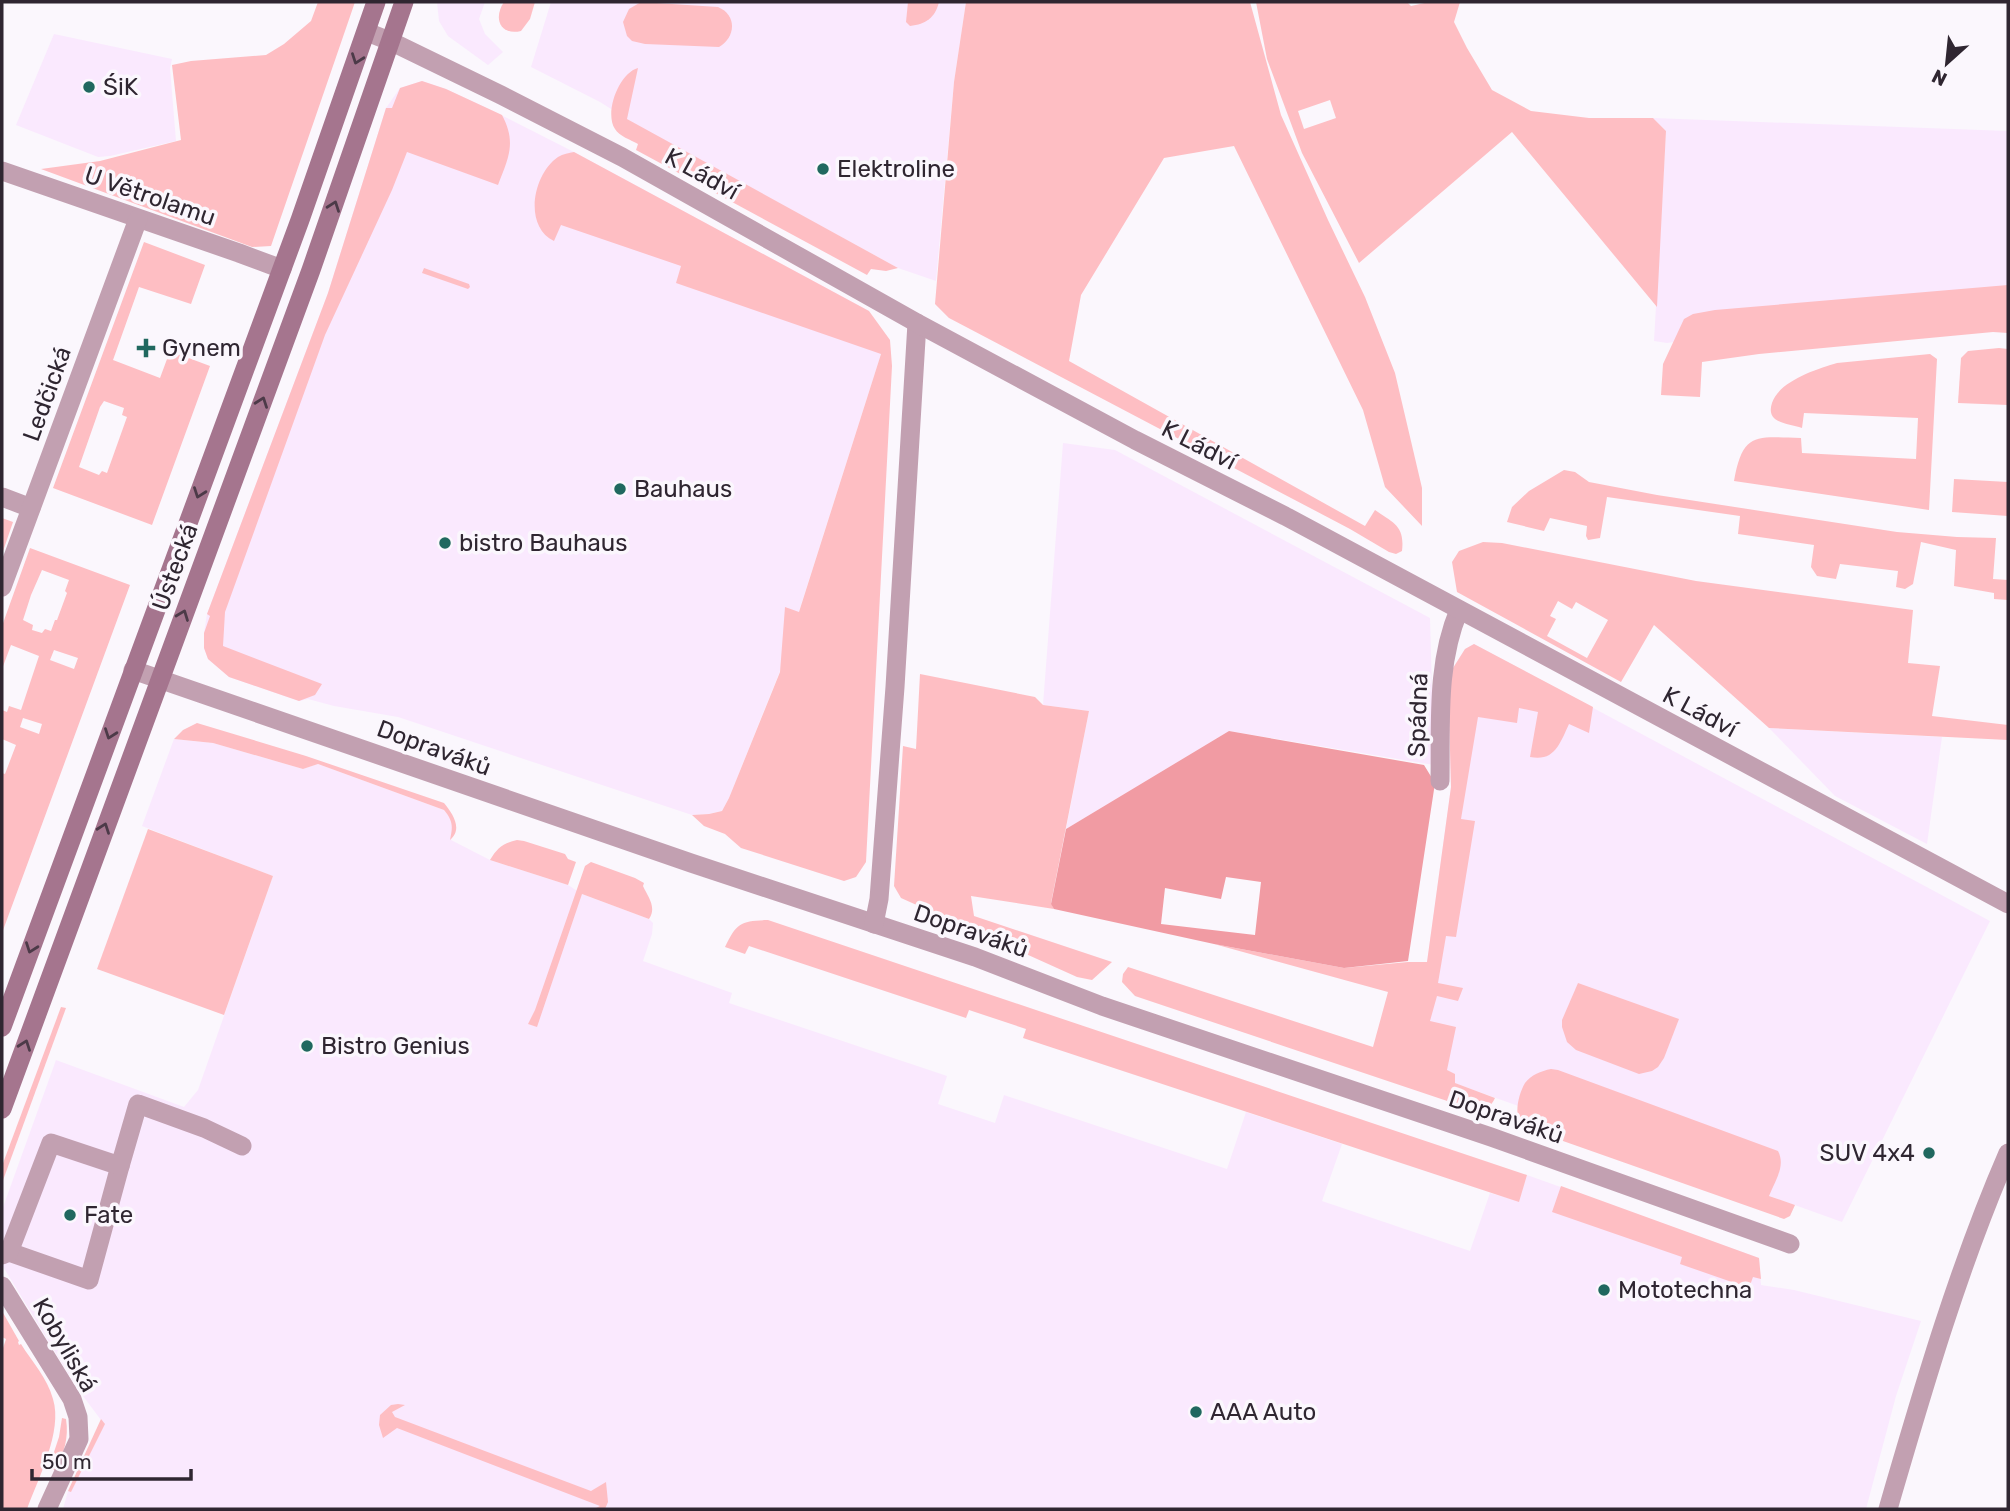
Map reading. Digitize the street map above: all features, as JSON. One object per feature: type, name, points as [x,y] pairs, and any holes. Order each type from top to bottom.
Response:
[{"type":"main road","name":"Ústecká","points":[[2,1027],[282,269],[376,2]]},
{"type":"main road","name":"Ústecká","points":[[2,1109],[311,270],[404,2]]},
{"type":"street","name":"K Ládví","points":[[366,32],[501,95],[622,157],[917,323],[1135,440],[1286,516],[2008,904]]},
{"type":"street","name":"U Větrolamu","points":[[2,171],[282,269]]},
{"type":"street","name":"Ledčická","points":[[2,587],[138,219]]},
{"type":"street","points":[[874,923],[879,899],[895,687],[917,323]]},
{"type":"street","points":[[2,497],[31,508]]},
{"type":"street","name":"Spádná","points":[[1440,781],[1441,675],[1453,622],[1459,610]]},
{"type":"street","name":"Dopraváků","points":[[133,670],[691,863],[975,957],[1102,1006],[1491,1137],[1790,1244]]},
{"type":"street","points":[[120,1166],[51,1143],[5,1253],[89,1280],[138,1104],[204,1128],[242,1146]]},
{"type":"street","points":[[1888,1509],[1929,1367],[1987,1200],[2008,1153]]},
{"type":"street","name":"Kobyliská","points":[[2,1286],[72,1399],[78,1417],[79,1439],[47,1509]]},
{"type":"shaded area","points":[[318,2],[355,2],[271,246],[252,247],[41,169],[100,161],[181,140],[172,65],[266,55],[311,21]]},
{"type":"shaded area","points":[[437,2],[485,2],[479,19],[485,34],[503,52],[488,65],[448,36],[439,21]]},
{"type":"shaded area","points":[[504,2],[535,2],[530,19],[521,31],[508,31],[500,24],[499,14]]},
{"type":"shaded area","points":[[551,2],[966,2],[954,82],[936,281],[898,268],[638,126],[600,102],[531,67]]},
{"type":"shaded area","points":[[641,2],[718,7],[729,15],[732,26],[729,38],[719,47],[632,41],[627,36],[623,22],[629,9]]},
{"type":"shaded area","points":[[908,2],[939,2],[929,19],[910,26],[906,22]]},
{"type":"shaded area","points":[[966,2],[1250,2],[1281,115],[1365,297],[1395,373],[1422,488],[1422,526],[1385,487],[1363,410],[1234,146],[1164,158],[1081,295],[1069,361],[1365,526],[1375,510],[1400,530],[1402,551],[1396,554],[1389,552],[949,318],[935,304],[954,82]]},
{"type":"shaded area","points":[[1256,2],[1407,2],[1411,6],[1429,2],[1460,2],[1454,22],[1492,90],[1531,111],[1589,118],[1653,118],[1666,131],[1657,307],[1512,132],[1359,263],[1302,153],[1267,59]],"holes":[[[1330,100],[1336,118],[1304,129],[1298,111]]]},
{"type":"shaded area","points":[[54,34],[172,59],[170,68],[176,141],[98,157],[16,125]]},
{"type":"shaded area","points":[[638,68],[627,119],[898,268],[886,271],[871,269],[867,275],[636,150],[638,144],[615,129],[611,113],[619,85],[631,71]]},
{"type":"shaded area","points":[[422,81],[489,109],[574,152],[869,311],[881,354],[780,671],[722,811],[692,815],[398,717],[308,699],[299,701],[229,677],[208,659],[204,648],[207,614],[328,293],[386,108],[400,88]]},
{"type":"shaded area","points":[[422,81],[502,115],[509,134],[509,151],[498,185],[407,152],[325,335],[225,612],[223,646],[322,684],[315,695],[299,701],[229,677],[208,659],[204,648],[204,633],[210,616],[207,614],[328,293],[386,108],[392,108],[400,88]]},
{"type":"shaded area","points":[[1653,118],[2008,131],[2008,295],[1667,343],[1654,341],[1666,131]]},
{"type":"shaded area","points":[[574,152],[869,311],[890,340],[892,366],[866,862],[856,877],[844,881],[741,848],[725,834],[704,826],[692,815],[722,811],[729,798],[780,672],[785,607],[799,612],[881,354],[676,283],[681,266],[561,225],[554,241],[544,234],[538,224],[535,200],[542,175],[549,165],[560,156]]},
{"type":"shaded area","points":[[144,242],[205,265],[191,304],[139,287],[113,360],[160,378],[170,351],[210,366],[152,525],[53,488]],"holes":[[[104,401],[124,408],[122,415],[127,417],[107,473],[102,471],[99,475],[79,467]]]},
{"type":"shaded area","points":[[424,268],[469,284],[470,287],[468,289],[422,273]]},
{"type":"shaded area","points":[[2008,285],[2008,333],[1993,332],[1759,354],[1702,362],[1700,397],[1661,395],[1663,364],[1684,319],[1693,314]]},
{"type":"shaded area","points":[[2008,349],[2008,405],[1958,403],[1961,358],[1968,351]]},
{"type":"shaded area","points":[[1930,354],[1937,359],[1929,510],[1734,481],[1747,445],[1762,438],[1801,438],[1802,453],[1916,459],[1918,418],[1804,413],[1802,428],[1775,419],[1771,414],[1771,407],[1782,388],[1809,372],[1837,363]]},
{"type":"shaded area","points":[[1063,443],[1115,450],[1430,618],[1434,765],[1229,731],[1066,829],[1089,711],[1043,705]]},
{"type":"shaded area","points":[[1564,470],[1575,472],[1589,482],[1657,495],[1897,532],[1996,538],[1993,579],[2008,580],[2008,600],[1994,599],[1994,593],[1954,586],[1956,550],[1921,542],[1913,584],[1905,589],[1896,587],[1898,571],[1840,564],[1836,579],[1817,576],[1811,567],[1814,545],[1738,534],[1740,516],[1607,497],[1600,538],[1588,540],[1587,526],[1550,518],[1544,531],[1507,522],[1512,507],[1529,491]]},
{"type":"shaded area","points":[[1954,479],[2008,482],[2008,516],[1952,512]]},
{"type":"shaded area","points":[[2,518],[13,522],[2,554]]},
{"type":"shaded area","points":[[1483,542],[1502,543],[1696,581],[1913,610],[1908,663],[1940,666],[1932,716],[2008,725],[2008,740],[1769,728],[1654,625],[1621,682],[1457,592],[1452,562],[1459,551]],"holes":[[[1558,601],[1572,609],[1576,602],[1608,620],[1587,658],[1547,636],[1556,619],[1550,616]]]},
{"type":"shaded area","points":[[30,548],[130,585],[2,933],[2,773],[5,774],[16,745],[2,739],[2,710],[7,712],[9,706],[21,710],[39,656],[11,645],[2,669],[2,626]],"holes":[[[42,570],[69,580],[57,620],[51,631],[45,629],[42,633],[32,630],[33,625],[23,620]],[[54,650],[78,658],[74,669],[50,660]],[[23,718],[42,724],[39,734],[20,727]]]},
{"type":"shaded area","points":[[1474,644],[1990,921],[1842,1222],[1415,1069],[1451,787],[1448,676],[1465,649]]},
{"type":"shaded area","points":[[1474,644],[1593,707],[1589,733],[1569,724],[1556,750],[1538,758],[1530,757],[1538,712],[1519,708],[1517,723],[1478,717],[1461,819],[1475,821],[1456,937],[1446,936],[1438,983],[1463,988],[1458,1001],[1437,996],[1430,1021],[1456,1027],[1447,1070],[1455,1074],[1455,1083],[1495,1098],[1492,1103],[1477,1111],[1135,996],[1122,982],[1128,967],[1373,1047],[1388,992],[1214,944],[1344,968],[1427,962],[1451,787],[1448,676],[1465,649]]},
{"type":"shaded area","points":[[920,674],[1035,697],[1043,705],[1089,711],[1051,903],[1054,909],[971,896],[974,916],[1112,962],[1092,980],[1077,977],[901,898],[894,886],[903,746],[916,749]]},
{"type":"shaded area","points":[[197,723],[306,756],[444,803],[456,826],[454,836],[450,840],[451,824],[444,810],[318,764],[303,769],[213,743],[174,739],[183,730]]},
{"type":"shaded area","points":[[1769,728],[1942,737],[1927,844],[1835,796]]},
{"type":"shaded area","points":[[1229,731],[1424,765],[1435,783],[1408,961],[1344,968],[1214,944],[1054,909],[1051,904],[1066,829]],"holes":[[[1226,877],[1261,882],[1255,935],[1161,924],[1165,888],[1221,899]]]},
{"type":"shaded area","points":[[174,739],[213,743],[303,769],[318,764],[444,810],[453,826],[451,840],[490,860],[568,885],[582,894],[649,919],[653,923],[652,934],[643,961],[732,993],[729,1003],[947,1076],[938,1104],[995,1123],[1004,1095],[1227,1169],[1246,1112],[1342,1144],[1322,1201],[1470,1251],[1490,1193],[1519,1201],[1527,1175],[1759,1258],[1761,1285],[1794,1290],[1921,1321],[1896,1396],[1866,1509],[63,1509],[68,1491],[71,1491],[104,1424],[77,1388],[2,1265],[2,1210],[56,1060],[184,1107],[198,1090],[273,876],[142,826]]},
{"type":"shaded area","points":[[148,829],[273,876],[224,1015],[97,969]]},
{"type":"shaded area","points":[[517,840],[565,854],[568,859],[576,862],[568,885],[490,860],[501,847]]},
{"type":"shaded area","points":[[591,862],[644,883],[652,906],[651,915],[649,919],[582,894],[537,1027],[528,1024],[585,866]]},
{"type":"shaded area","points":[[768,920],[1527,1175],[1519,1202],[1023,1038],[1026,1029],[969,1010],[966,1018],[749,946],[745,954],[725,947],[733,932],[741,925]]},
{"type":"shaded area","points":[[1578,983],[1679,1019],[1658,1067],[1639,1074],[1576,1050],[1567,1042],[1562,1020]]},
{"type":"shaded area","points":[[61,1007],[66,1008],[2,1183],[2,1166]]},
{"type":"shaded area","points":[[1551,1069],[1778,1151],[1780,1168],[1769,1196],[1795,1205],[1790,1216],[1784,1219],[1523,1127],[1517,1112],[1522,1088],[1533,1076]]},
{"type":"shaded area","points":[[1561,1186],[1759,1258],[1761,1279],[1753,1277],[1749,1288],[1680,1264],[1682,1257],[1552,1212]]},
{"type":"shaded area","points":[[2,1311],[19,1345],[21,1344],[47,1384],[55,1412],[48,1455],[27,1509],[2,1509],[2,1351],[6,1339],[2,1337]]},
{"type":"shaded area","points":[[391,1405],[405,1405],[392,1412],[395,1417],[591,1491],[606,1482],[608,1502],[605,1509],[594,1509],[600,1506],[397,1428],[383,1438],[379,1425],[380,1415]]},
{"type":"shaded area","points":[[62,1418],[66,1419],[65,1445],[56,1470],[48,1470],[59,1437]]},
{"type":"shaded area","points":[[101,1419],[105,1424],[71,1492],[68,1491]]},
{"type":"place","name":"ŚiK","points":[[89,87]]},
{"type":"place","name":"Elektroline","points":[[823,169]]},
{"type":"place","name":"Gynem","points":[[146,348]]},
{"type":"place","name":"Bauhaus","points":[[620,489]]},
{"type":"place","name":"bistro Bauhaus","points":[[445,543]]},
{"type":"place","name":"Bistro Genius","points":[[307,1046]]},
{"type":"place","name":"SUV 4x4","points":[[1929,1153]]},
{"type":"place","name":"Fate","points":[[70,1215]]},
{"type":"place","name":"Mototechna","points":[[1604,1290]]},
{"type":"place","name":"AAA Auto","points":[[1196,1412]]}]
